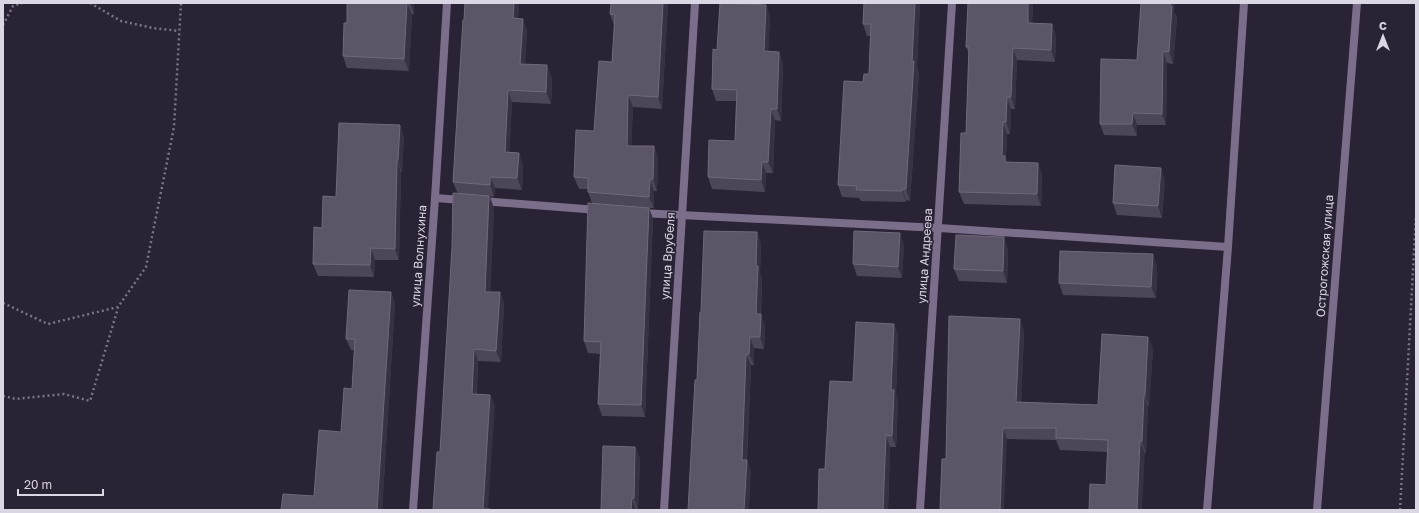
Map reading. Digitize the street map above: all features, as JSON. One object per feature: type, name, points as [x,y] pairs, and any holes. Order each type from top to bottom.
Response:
[{"type":"street","name":"улица Волнухина","points":[[413,510],[447,3]]},
{"type":"street","name":"улица Врубеля","points":[[664,510],[696,3]]},
{"type":"street","name":"улица Андреева","points":[[920,510],[952,3]]},
{"type":"street","points":[[1207,510],[1228,247],[1244,3]]},
{"type":"street","name":"Острогожская улица","points":[[1317,510],[1357,3]]},
{"type":"street","points":[[435,198],[605,210]]},
{"type":"street","points":[[636,212],[683,216],[939,228],[1228,247]]},
{"type":"path","points":[[3,24],[12,6],[22,3]]},
{"type":"path","points":[[90,3],[121,21],[153,28],[179,31]]},
{"type":"path","points":[[3,396],[16,399],[64,394],[90,401],[118,308],[146,267],[174,127],[181,3]]},
{"type":"path","points":[[1400,510],[1416,215]]},
{"type":"path","points":[[3,302],[48,324],[118,308]]},
{"type":"building","points":[[347,3],[407,3],[404,59],[343,56],[344,23],[347,23]]},
{"type":"building","points":[[465,3],[514,3],[513,18],[523,19],[520,64],[547,65],[546,92],[508,90],[505,152],[519,153],[517,178],[490,177],[490,185],[453,182]]},
{"type":"building","points":[[611,3],[663,3],[658,97],[628,95],[627,146],[654,146],[653,179],[650,179],[649,197],[588,192],[588,178],[574,177],[576,130],[594,131],[599,61],[612,62],[615,15],[610,14]]},
{"type":"building","points":[[720,3],[766,5],[764,51],[779,52],[777,109],[771,109],[768,162],[762,162],[761,180],[708,177],[709,140],[735,141],[737,90],[712,89],[713,49],[717,50]]},
{"type":"building","points":[[864,3],[915,3],[912,61],[914,61],[906,189],[902,189],[902,191],[856,190],[857,186],[838,185],[844,81],[863,82],[864,74],[869,74],[871,24],[863,24]]},
{"type":"building","points":[[968,3],[1028,3],[1028,23],[1052,24],[1051,50],[1013,48],[1011,97],[1007,97],[1006,122],[1003,122],[1002,156],[1005,156],[1005,162],[1038,163],[1037,194],[959,192],[961,133],[966,133],[969,47],[966,47]]},
{"type":"building","points":[[1141,3],[1170,3],[1170,6],[1172,6],[1169,52],[1163,51],[1162,114],[1133,113],[1132,124],[1100,124],[1101,59],[1137,60]]},
{"type":"building","points":[[339,123],[400,125],[397,160],[395,249],[371,248],[370,265],[313,264],[314,227],[322,228],[323,196],[336,197]]},
{"type":"building","points":[[1115,165],[1161,168],[1158,206],[1113,203]]},
{"type":"building","points":[[453,193],[489,196],[485,292],[500,292],[496,351],[474,349],[472,394],[490,395],[483,509],[490,510],[433,510],[437,452],[440,452],[452,247]]},
{"type":"building","points":[[588,203],[649,208],[641,405],[598,404],[601,342],[584,341]]},
{"type":"building","points":[[704,231],[757,232],[756,266],[758,266],[756,314],[761,314],[760,337],[750,337],[749,354],[746,354],[742,460],[747,460],[744,510],[688,510],[695,380],[697,380],[701,312]]},
{"type":"building","points":[[854,231],[900,233],[898,267],[853,264]]},
{"type":"building","points":[[956,235],[1004,237],[1003,271],[954,269]]},
{"type":"building","points":[[1060,251],[1153,254],[1151,287],[1059,283]]},
{"type":"building","points":[[349,290],[391,292],[377,510],[281,510],[283,494],[314,496],[319,430],[341,432],[344,388],[352,389],[355,339],[346,339]]},
{"type":"building","points":[[949,316],[1020,319],[1016,402],[1098,405],[1102,334],[1148,337],[1142,441],[1140,441],[1137,510],[1089,510],[1090,484],[1106,485],[1108,440],[1056,438],[1056,428],[1003,428],[1000,510],[940,510],[942,459],[946,459]]},
{"type":"building","points":[[856,322],[894,324],[891,390],[894,390],[892,436],[886,435],[883,510],[818,510],[819,469],[825,469],[830,381],[853,382]]},
{"type":"building","points":[[603,446],[635,447],[634,498],[632,498],[631,510],[601,510]]}]
